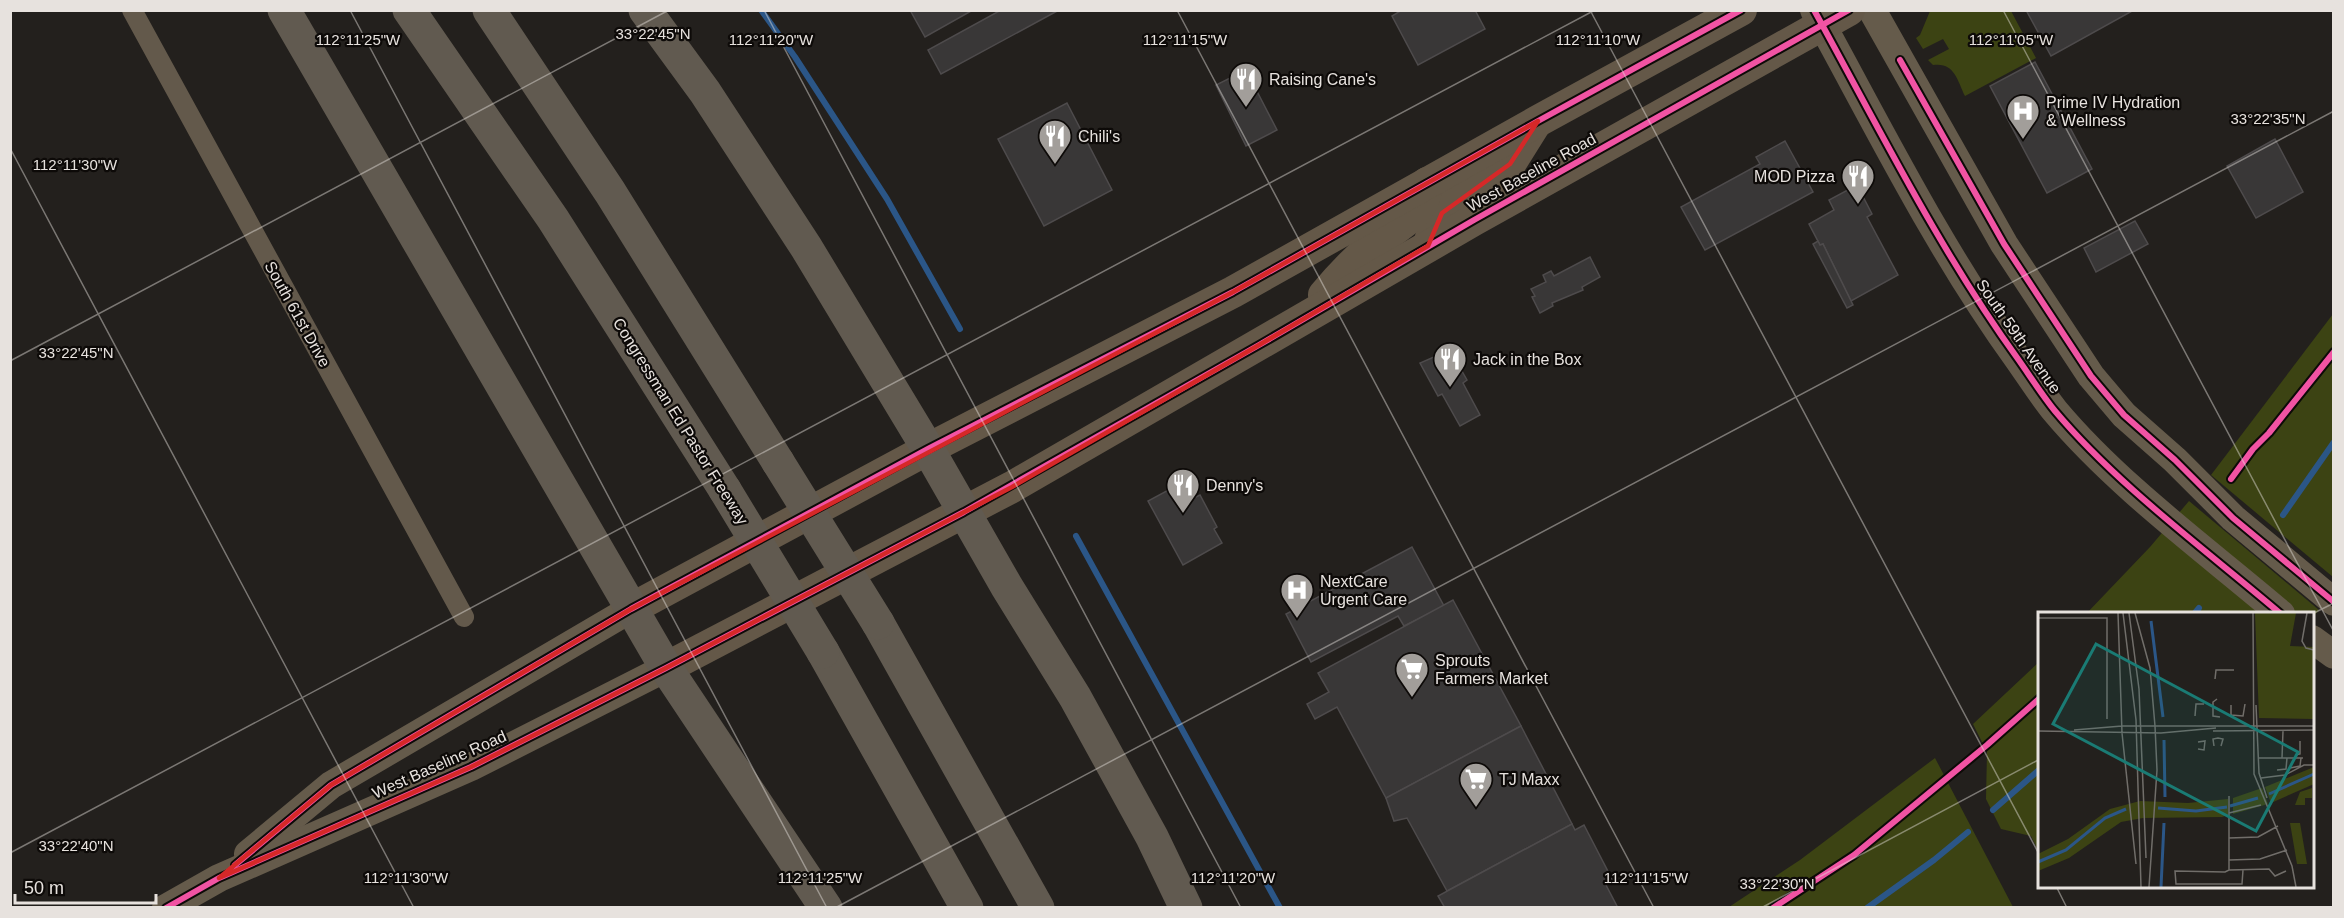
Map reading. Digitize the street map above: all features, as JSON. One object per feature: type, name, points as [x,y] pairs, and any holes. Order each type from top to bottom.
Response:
[{"type":"highway","points":[[284,10],[666,668],[826,908]]},
{"type":"highway","name":"Congressman Ed Pastor Freeway","points":[[409,10],[553,219],[724,490],[823,652],[967,908]]},
{"type":"highway","points":[[489,10],[610,192],[878,623],[1038,908]]},
{"type":"highway","points":[[645,10],[751,159],[928,449],[1111,761],[1152,837],[1186,908]]},
{"type":"main road","points":[[631,609],[928,449],[1233,292],[1741,10]]},
{"type":"main road","points":[[1872,10],[2004,244],[2091,375],[2124,415],[2175,460],[2233,518],[2334,602]]},
{"type":"main road","name":"West Baseline Road","points":[[166,908],[219,878],[471,767],[964,512],[1428,246],[1716,85],[1829,15]]},
{"type":"main road","name":"South 59th Avenue","points":[[1829,15],[1963,279],[2054,410],[2130,487],[2279,612]]},
{"type":"main road","points":[[1428,246],[1442,213],[1450,205],[1510,164],[1538,121]]},
{"type":"main road","points":[[1301,320],[1373,245],[1410,218],[1427,195],[1427,183]]},
{"type":"main road","name":"West Baseline Road","points":[[219,878],[331,785],[631,609]]},
{"type":"main road","points":[[2314,640],[2334,656]]},
{"type":"street","name":"South 61st Drive","points":[[132,10],[464,617]]},
{"type":"highlighted area","points":[[1538,121],[1510,164],[1442,213],[1428,246],[1012,487],[471,767],[219,878],[331,785],[631,609],[1233,292]]},
{"type":"green space","points":[[1930,11],[2011,11],[2036,58],[1965,96],[1950,69],[1946,66],[1933,65],[1928,60],[1949,49],[1943,39],[1923,49],[1916,38],[1920,35]]},
{"type":"green space","points":[[2333,314],[2333,577],[2211,475]]},
{"type":"green space","points":[[2189,501],[2319,610],[2314,616],[2314,612],[2088,612],[2150,547]]},
{"type":"green space","points":[[2038,663],[2038,850],[2031,836],[2001,829],[1986,799],[1987,752],[1973,724]]},
{"type":"green space","points":[[1935,758],[2013,907],[1729,907],[1800,860]]},
{"type":"building","points":[[910,10],[973,10],[925,37]]},
{"type":"building","points":[[1001,10],[1059,10],[941,74],[928,50]]},
{"type":"building","points":[[1402,10],[1475,10],[1485,29],[1418,65],[1392,16]]},
{"type":"building","points":[[2026,10],[2134,10],[2051,56]]},
{"type":"building","points":[[2035,62],[2092,169],[2047,193],[1990,86]]},
{"type":"building","name":"Raising Cane's","points":[[1246,70],[1277,130],[1246,146],[1216,85]]},
{"type":"building","name":"Chili's","points":[[1067,103],[1112,190],[1044,226],[998,139]]},
{"type":"building","points":[[2275,139],[2303,192],[2256,218],[2227,166]]},
{"type":"building","points":[[1785,141],[1813,192],[1705,250],[1681,207],[1760,164],[1756,157]]},
{"type":"building","points":[[1857,185],[1872,214],[1867,217],[1898,275],[1851,301],[1823,244],[1820,245],[1809,224],[1834,210],[1829,200]]},
{"type":"building","points":[[2135,221],[2148,244],[2096,272],[2084,248]]},
{"type":"building","points":[[1818,241],[1820,245],[1823,244],[1853,305],[1847,308],[1813,244]]},
{"type":"building","points":[[1590,257],[1600,277],[1582,287],[1583,290],[1552,303],[1553,306],[1540,313],[1532,297],[1535,296],[1531,289],[1546,282],[1543,275],[1551,271],[1554,276]]},
{"type":"building","name":"Jack in the Box","points":[[1450,350],[1467,380],[1463,383],[1480,415],[1460,426],[1442,394],[1438,396],[1420,363]]},
{"type":"building","name":"Denny's","points":[[1187,480],[1196,497],[1200,495],[1217,527],[1214,529],[1222,543],[1183,565],[1148,501]]},
{"type":"building","points":[[1412,547],[1444,606],[1404,626],[1398,616],[1311,662],[1286,614]]},
{"type":"building","name":"Sprouts Farmers Market","points":[[1453,600],[1521,726],[1386,798],[1337,707],[1315,719],[1307,704],[1329,692],[1318,673]]},
{"type":"building","name":"TJ Maxx","points":[[1521,726],[1572,824],[1447,891],[1407,818],[1394,821],[1386,798]]},
{"type":"building","points":[[1572,824],[1575,830],[1584,825],[1613,881],[1606,885],[1618,908],[1445,908],[1438,896]]},
{"type":"waterway","points":[[761,10],[795,57],[887,199],[960,329]]},
{"type":"waterway","points":[[2283,515],[2334,442]]},
{"type":"waterway","points":[[1076,536],[1280,908]]},
{"type":"waterway","points":[[2196,612],[2199,608]]},
{"type":"waterway","points":[[1993,810],[2038,771]]},
{"type":"waterway","points":[[1867,908],[1934,860],[1968,832]]},
{"type":"cycle path","points":[[235,865],[331,785],[631,609],[928,449],[1233,292],[1741,10]]},
{"type":"cycle path","points":[[1814,10],[1936,232],[1989,318],[2050,405],[2080,439],[2134,491],[2279,612]]},
{"type":"cycle path","points":[[166,908],[219,878],[471,767],[964,512],[1474,220],[1849,10]]},
{"type":"cycle path","points":[[1900,60],[2004,244],[2091,376],[2124,415],[2175,460],[2233,518],[2334,602]]},
{"type":"cycle path","points":[[2231,479],[2253,449],[2269,433],[2334,352]]},
{"type":"cycle path","points":[[1773,908],[1854,855],[2038,700]]},
{"type":"place","name":"Raising Cane's","points":[[1246,108]]},
{"type":"place","name":"Prime IV Hydration & Wellness","points":[[2023,140]]},
{"type":"place","name":"Chili's","points":[[1055,165]]},
{"type":"place","name":"MOD Pizza","points":[[1858,205]]},
{"type":"place","name":"Jack in the Box","points":[[1450,388]]},
{"type":"place","name":"Denny's","points":[[1183,514]]},
{"type":"place","name":"NextCare Urgent Care","points":[[1297,619]]},
{"type":"place","name":"Sprouts Farmers Market","points":[[1412,698]]},
{"type":"place","name":"TJ Maxx","points":[[1476,808]]}]
